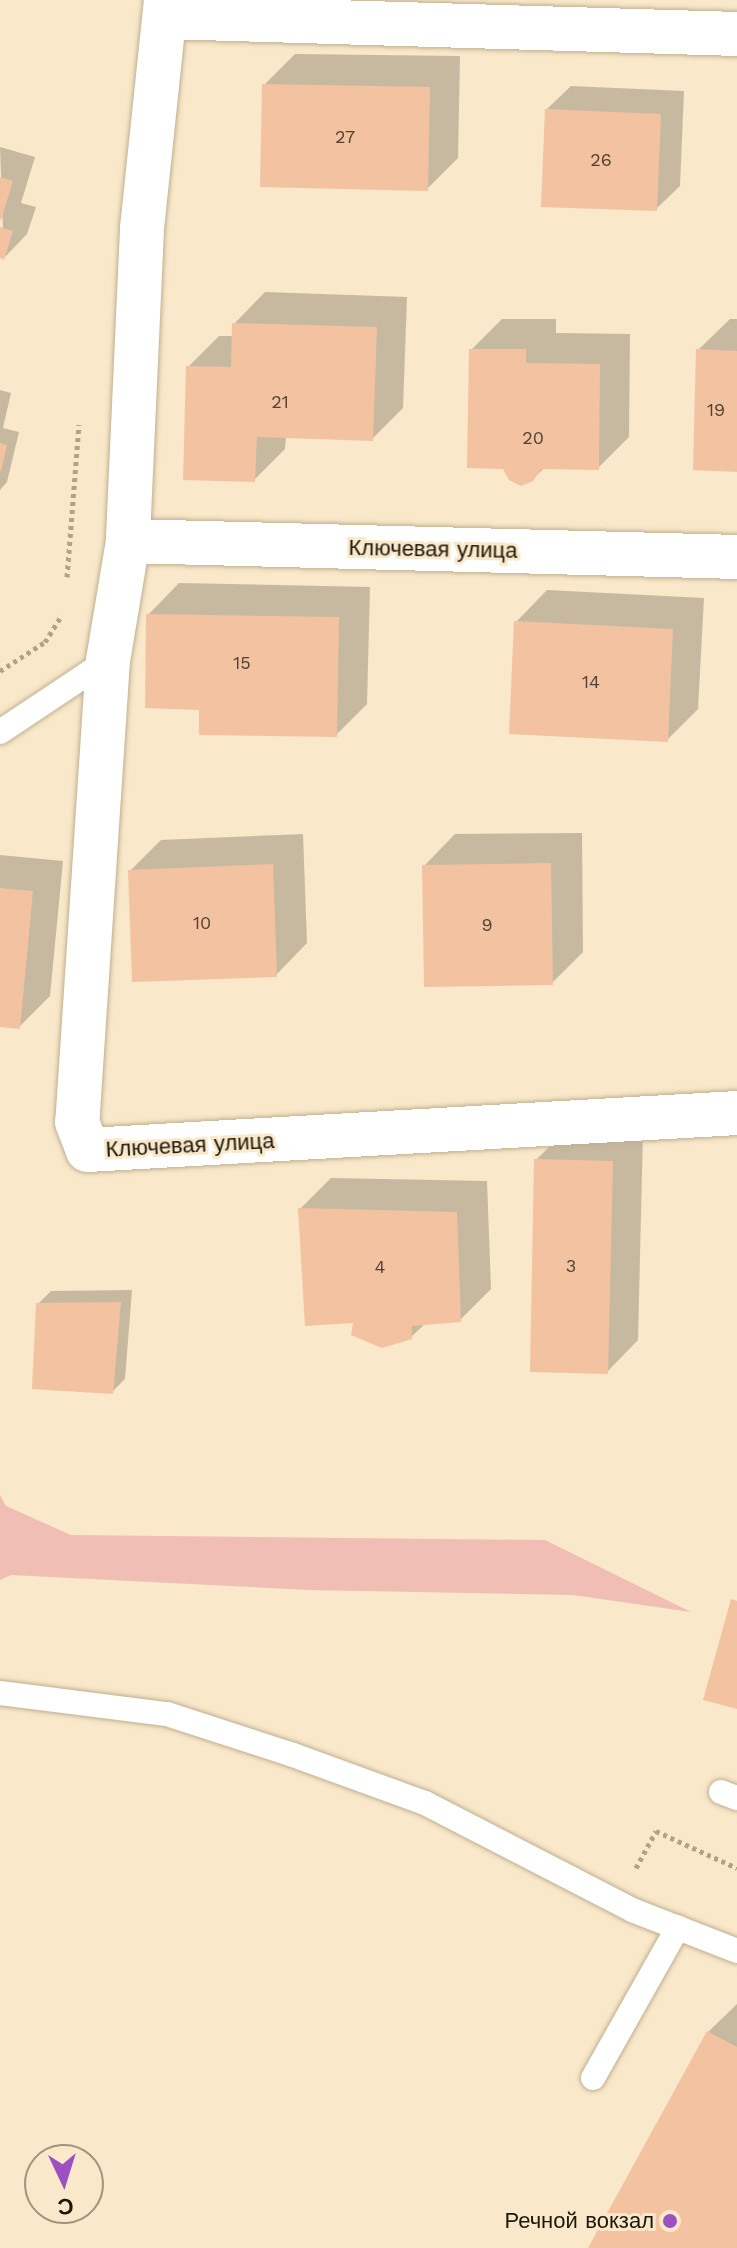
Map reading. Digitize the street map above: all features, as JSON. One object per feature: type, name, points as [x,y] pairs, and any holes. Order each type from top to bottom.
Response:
[{"type":"street","name":"Ключевая улица","points":[[737,34],[165,9],[142,229],[128,541],[108,660],[77,1122],[88,1150],[737,1113]]},
{"type":"street","name":"Ключевая улица","points":[[128,541],[737,557]]},
{"type":"lane","points":[[0,732],[108,660]]},
{"type":"lane","points":[[0,1693],[167,1714],[293,1755],[425,1803],[632,1910],[737,1951]]},
{"type":"lane","points":[[593,2078],[678,1927]]},
{"type":"path","points":[[67,583],[80,415]]},
{"type":"path","points":[[0,671],[45,642],[63,607]]},
{"type":"path","points":[[630,1877],[656,1831],[737,1868]]},
{"type":"shaded area","points":[[0,1495],[6,1506],[71,1535],[545,1540],[691,1612],[573,1595],[309,1590],[11,1575],[0,1580]]},
{"type":"building","points":[[262,84],[430,87],[428,191],[260,187]]},
{"type":"building","points":[[545,109],[661,114],[657,211],[541,207]]},
{"type":"building","points":[[0,177],[13,181],[1,220],[0,220]]},
{"type":"building","points":[[0,227],[13,231],[4,260],[0,258]]},
{"type":"building","points":[[232,323],[377,327],[373,441],[257,437],[255,482],[183,480],[186,366],[231,367]]},
{"type":"building","points":[[469,349],[526,349],[526,363],[600,364],[599,470],[541,469],[533,481],[521,486],[509,480],[503,469],[467,468]]},
{"type":"building","points":[[696,349],[737,351],[737,472],[693,470]]},
{"type":"building","points":[[0,443],[7,445],[1,471],[0,471]]},
{"type":"building","points":[[146,614],[339,617],[337,737],[199,735],[199,710],[145,708]]},
{"type":"building","points":[[514,621],[673,629],[668,742],[509,734]]},
{"type":"building","points":[[551,863],[553,985],[424,987],[422,865]]},
{"type":"building","points":[[273,864],[277,977],[132,982],[128,870]]},
{"type":"building","points":[[0,888],[33,891],[20,1029],[0,1027]]},
{"type":"building","points":[[534,1159],[613,1161],[608,1374],[530,1372]]},
{"type":"building","points":[[298,1208],[457,1212],[461,1322],[412,1326],[412,1339],[382,1348],[351,1335],[353,1323],[305,1326]]},
{"type":"building","points":[[121,1302],[113,1394],[32,1389],[36,1303]]},
{"type":"building","points":[[731,1599],[737,1601],[737,1709],[703,1700]]},
{"type":"building","points":[[707,2031],[737,2047],[737,2248],[588,2248]]},
{"type":"place","name":"Речной вокзал","points":[[670,2221]]}]
